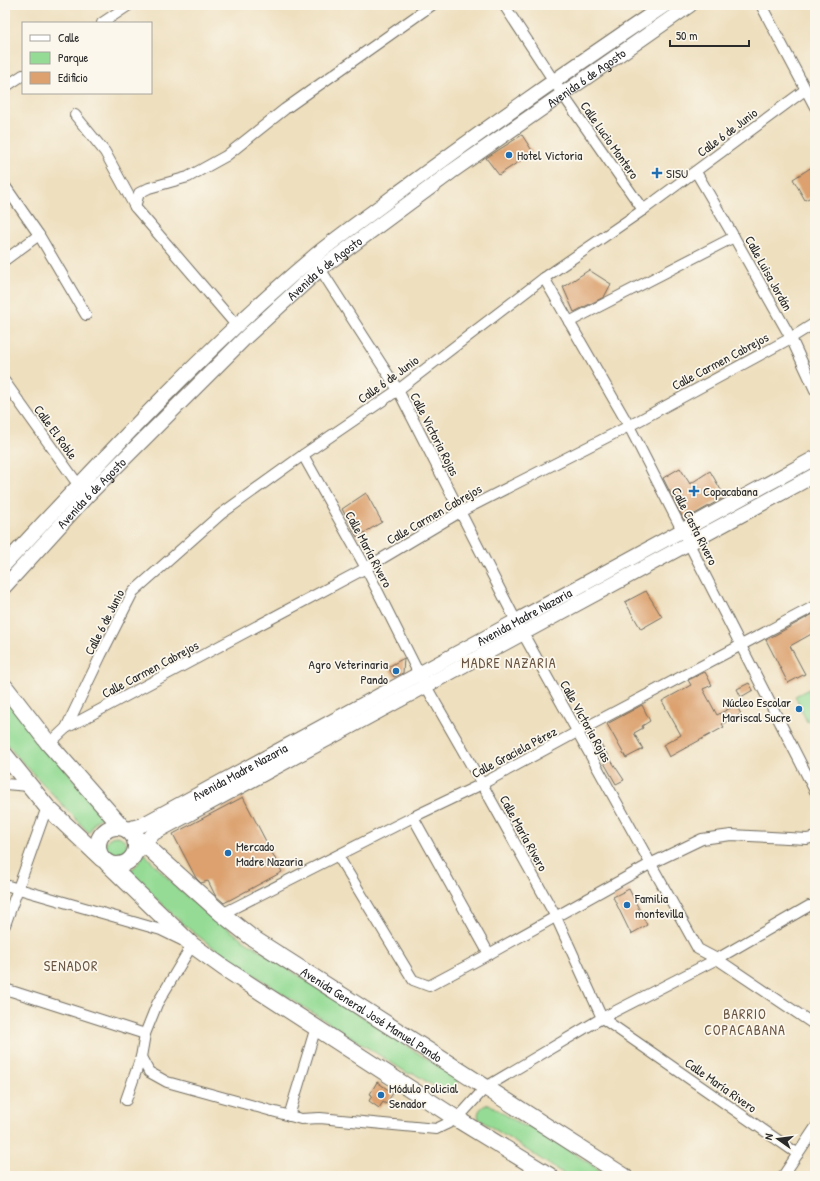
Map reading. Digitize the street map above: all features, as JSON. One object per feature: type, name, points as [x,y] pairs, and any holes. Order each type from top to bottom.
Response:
[{"type":"main road","name":"Avenida 6 de Agosto","points":[[5,586],[83,490],[152,409],[236,325],[316,264],[440,162],[665,5]]},
{"type":"main road","name":"Avenida 6 de Agosto","points":[[5,564],[247,336],[316,264],[563,95],[690,5]]},
{"type":"main road","name":"Avenida Madre Nazaria","points":[[520,627],[682,530],[815,458]]},
{"type":"main road","name":"Avenida Madre Nazaria","points":[[132,838],[149,821],[422,680],[520,627],[688,543],[815,474]]},
{"type":"main road","name":"Avenida Madre Nazaria","points":[[132,838],[154,833],[422,680]]},
{"type":"main road","name":"Avenida General José Manuel Pando","points":[[5,687],[49,744],[132,838],[251,937],[624,1176]]},
{"type":"main road","points":[[5,755],[47,807],[192,945],[224,968],[457,1119],[550,1176]]},
{"type":"main road","points":[[115,826],[132,838],[131,860],[126,864],[119,865],[112,865],[105,861],[97,848],[100,837],[103,832],[115,826]]},
{"type":"street","points":[[104,22],[129,5]]},
{"type":"street","points":[[135,207],[139,193],[149,188],[188,177],[226,156],[285,109],[432,5]]},
{"type":"street","name":"Calle Lucio Montero","points":[[504,5],[563,95],[643,210]]},
{"type":"street","points":[[761,5],[815,107]]},
{"type":"street","points":[[5,87],[22,76]]},
{"type":"street","name":"Calle 6 de Junio","points":[[49,744],[66,728],[133,592],[221,514],[303,455],[398,390],[544,278],[696,172],[805,90]]},
{"type":"street","points":[[75,115],[105,152],[135,207],[236,325]]},
{"type":"street","name":"Calle Luisa Jordán","points":[[696,172],[791,338],[815,390]]},
{"type":"street","points":[[5,186],[39,235],[86,315]]},
{"type":"street","points":[[5,260],[39,235]]},
{"type":"street","points":[[569,322],[734,237]]},
{"type":"street","name":"Calle Victoria Rojas","points":[[316,264],[398,390],[520,627],[698,949],[716,959],[815,1025]]},
{"type":"street","name":"Calle Casta Rivero","points":[[544,278],[629,426],[815,791]]},
{"type":"street","name":"Calle Carmen Cabrejos","points":[[66,728],[366,568],[460,512],[629,426],[791,338],[815,323]]},
{"type":"street","name":"Calle El Roble","points":[[5,382],[83,490]]},
{"type":"street","name":"Calle María Rivero","points":[[303,455],[366,568],[422,680],[556,916],[602,1018],[798,1154]]},
{"type":"street","name":"Calle Graciela Pérez","points":[[222,914],[413,817],[482,784],[815,606]]},
{"type":"street","points":[[5,784],[29,786]]},
{"type":"street","points":[[5,925],[47,807]]},
{"type":"street","points":[[413,817],[489,954]]},
{"type":"street","points":[[338,856],[413,980],[429,986],[650,864],[702,839],[731,835],[807,839],[815,837]]},
{"type":"street","points":[[5,885],[162,930],[192,945],[157,1004],[145,1034],[141,1057],[126,1100]]},
{"type":"street","points":[[141,1057],[149,1072],[167,1082],[301,1119],[320,1118],[436,1128],[457,1119],[486,1087],[602,1018],[716,959],[809,906],[815,906]]},
{"type":"street","points":[[5,989],[145,1034]]},
{"type":"street","points":[[290,1116],[316,1027]]},
{"type":"street","points":[[783,1176],[815,1128]]},
{"type":"green space","points":[[815,686],[815,718],[807,722],[795,696]]},
{"type":"green space","points":[[5,696],[104,816],[95,821],[89,833],[14,753],[5,741]]},
{"type":"green space","points":[[116,836],[124,839],[127,847],[124,855],[116,858],[108,855],[105,847],[108,839]]},
{"type":"green space","points":[[144,853],[174,885],[205,912],[241,938],[458,1079],[454,1089],[445,1093],[413,1073],[409,1074],[280,992],[206,942],[188,928],[127,872],[137,864]]},
{"type":"green space","points":[[489,1104],[521,1125],[533,1127],[609,1176],[567,1176],[479,1119],[478,1114],[480,1109]]},
{"type":"building","name":"Hotel Victoria","points":[[522,135],[533,152],[499,175],[486,158]]},
{"type":"building","points":[[815,165],[815,195],[805,200],[793,179]]},
{"type":"building","points":[[589,270],[611,284],[604,297],[574,312],[563,287]]},
{"type":"building","name":"Copacabana","points":[[680,468],[690,484],[710,471],[725,497],[684,520],[663,478]]},
{"type":"building","points":[[366,493],[382,522],[357,537],[342,509]]},
{"type":"building","points":[[646,591],[662,617],[641,629],[625,602]]},
{"type":"building","points":[[815,613],[815,632],[790,646],[805,674],[788,683],[766,640]]},
{"type":"building","name":"Agro Veterinaria Pando","points":[[404,658],[403,673],[394,677],[388,667]]},
{"type":"building","points":[[705,672],[712,685],[703,689],[717,715],[736,705],[741,714],[722,724],[724,727],[669,757],[663,745],[681,735],[662,701],[691,685],[688,680]]},
{"type":"building","points":[[749,683],[753,690],[741,697],[737,689]]},
{"type":"building","points":[[642,705],[650,721],[642,726],[643,728],[634,733],[643,749],[626,758],[607,724]]},
{"type":"building","points":[[599,742],[624,780],[616,784],[594,745]]},
{"type":"building","name":"Mercado Madre Nazaria","points":[[243,797],[282,872],[224,903],[215,895],[208,881],[201,883],[196,878],[173,834]]},
{"type":"building","name":"Familia montevilla","points":[[629,889],[647,925],[631,934],[613,897]]},
{"type":"building","name":"Módulo Policial Senador","points":[[377,1082],[393,1093],[386,1104],[383,1102],[379,1108],[369,1101],[372,1095],[370,1094]]},
{"type":"place","name":"Hotel Victoria","points":[[509,155]]},
{"type":"place","name":"SISU","points":[[657,173]]},
{"type":"place","name":"Copacabana","points":[[694,491]]},
{"type":"place","name":"Agro Veterinaria Pando","points":[[396,671]]},
{"type":"place","name":"Núcleo Escolar Mariscal Sucre","points":[[799,709]]},
{"type":"place","name":"Mercado Madre Nazaria","points":[[228,853]]},
{"type":"place","name":"Familia montevilla","points":[[627,905]]},
{"type":"place","name":"Módulo Policial Senador","points":[[381,1095]]},
{"type":"district","name":"MADRE NAZARIA","points":[[509,662]]},
{"type":"district","name":"SENADOR","points":[[71,965]]},
{"type":"district","name":"BARRIO COPACABANA","points":[[745,1022]]}]
